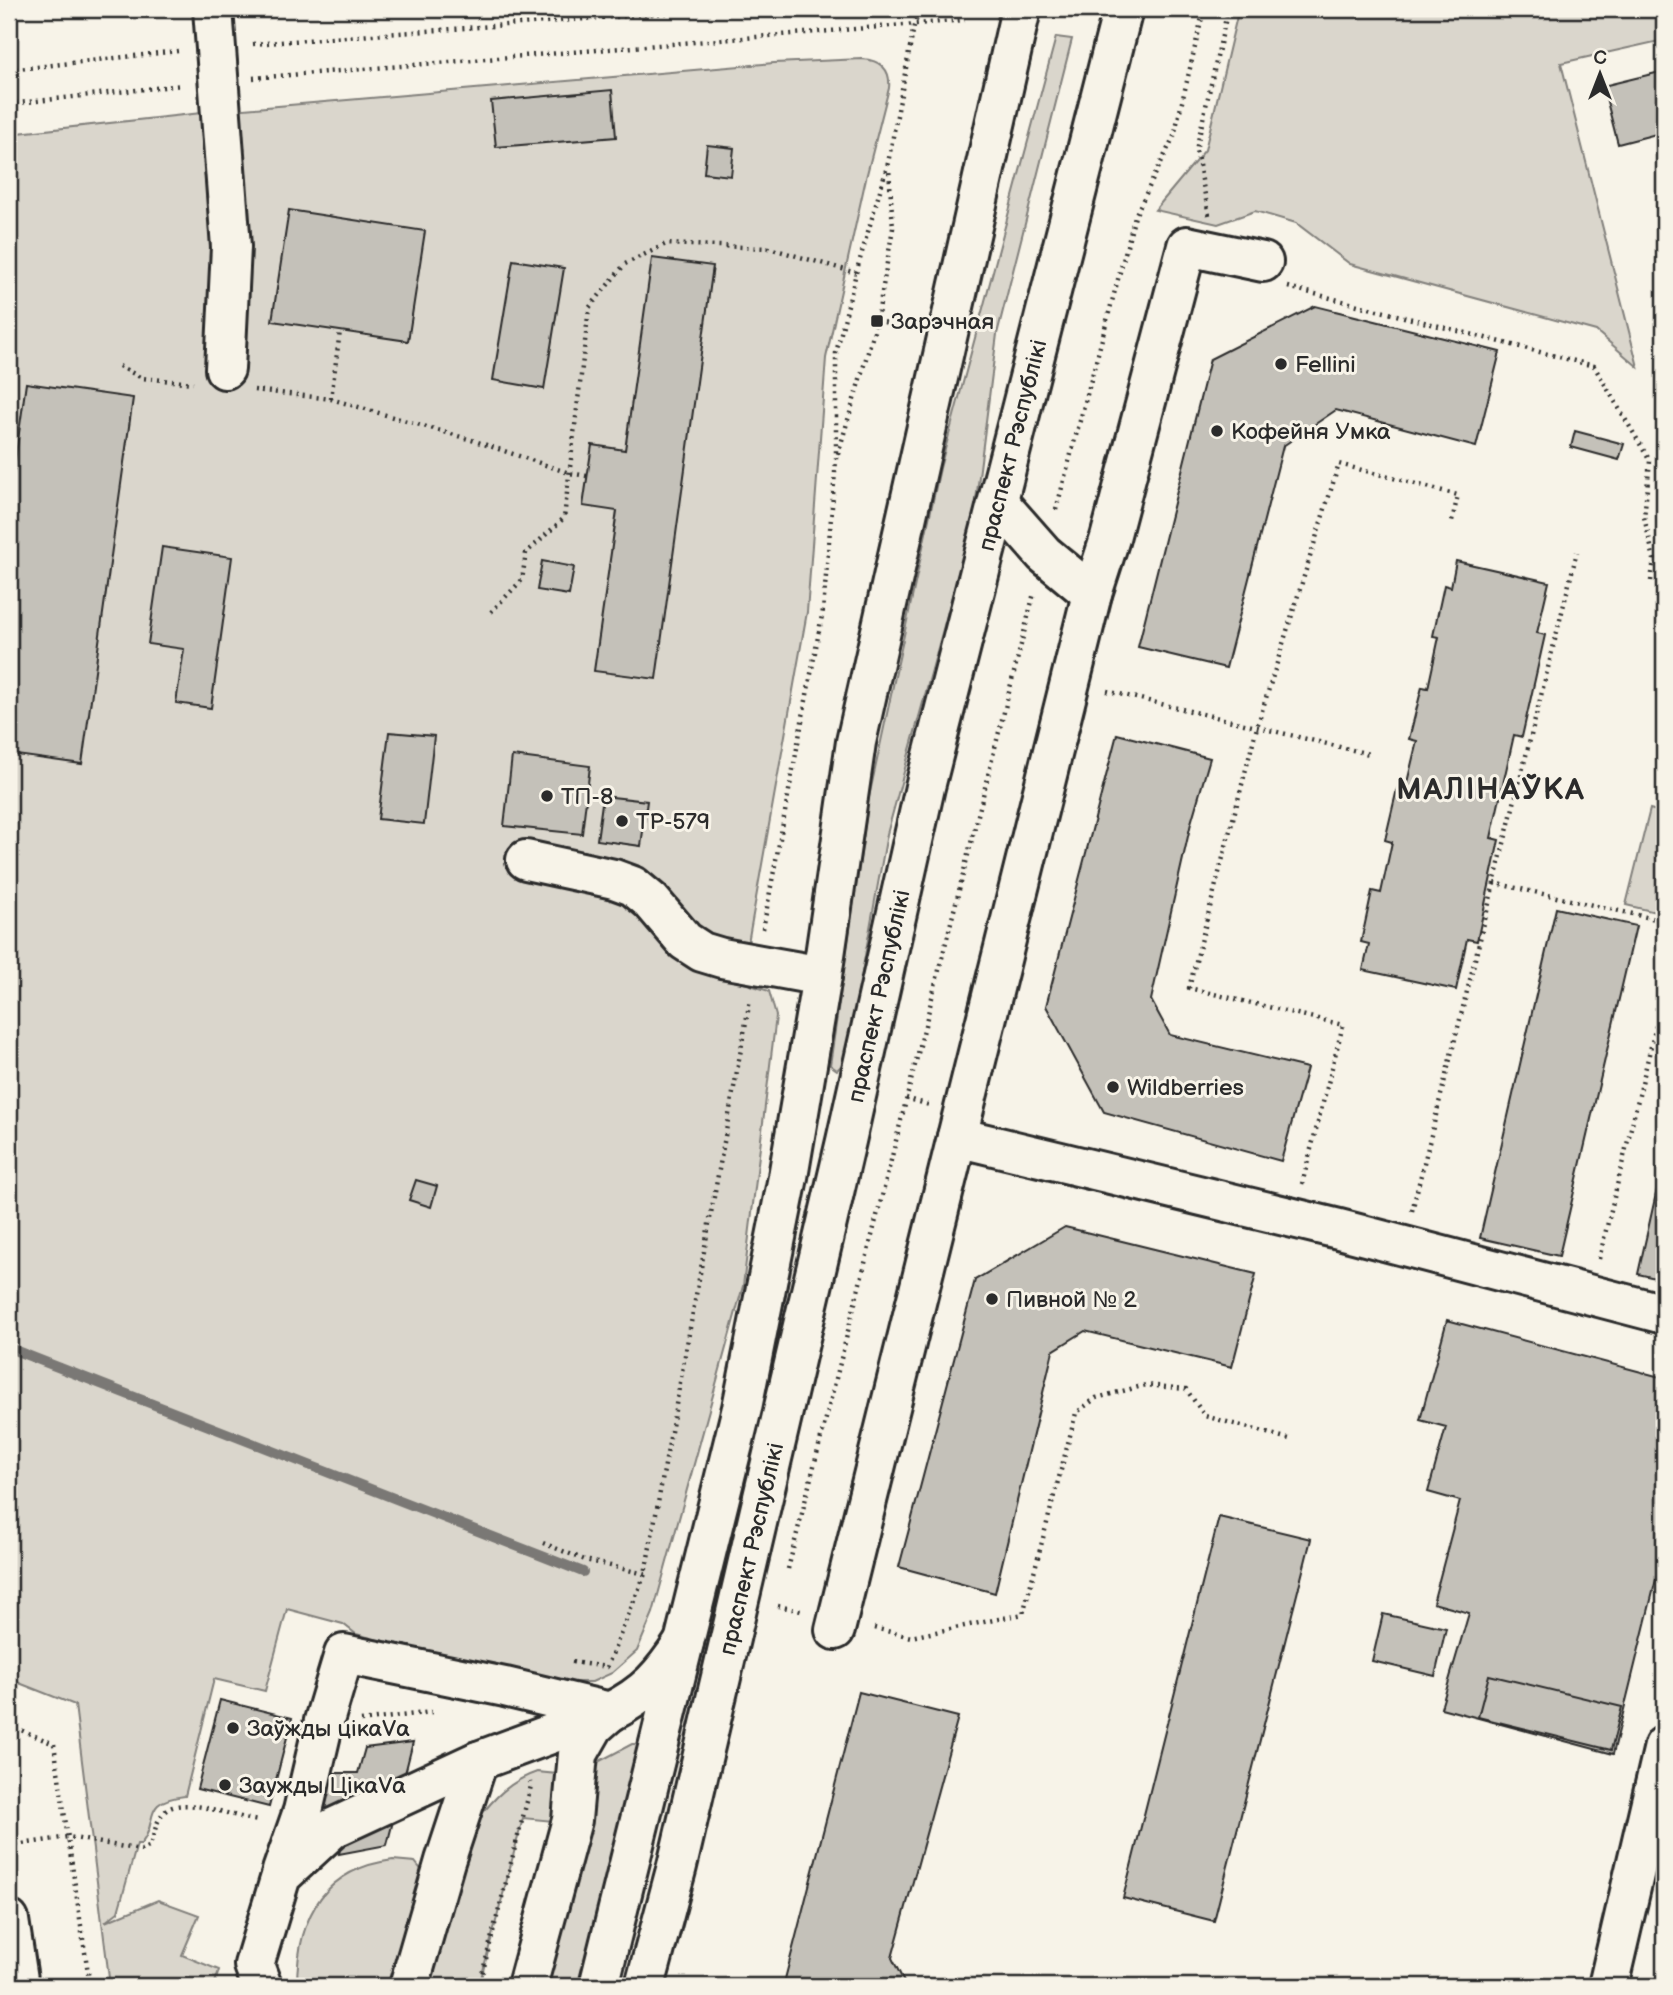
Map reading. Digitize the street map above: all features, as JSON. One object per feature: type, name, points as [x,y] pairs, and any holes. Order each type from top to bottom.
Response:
[{"type":"main road","points":[[213,9],[231,247],[222,380]]},
{"type":"main road","name":"праспект Рэспублікі","points":[[599,1986],[742,1409],[788,1177],[822,976],[856,742],[1021,9]]},
{"type":"main road","name":"праспект Рэспублікі","points":[[645,1986],[702,1759],[925,787],[1123,9]]},
{"type":"main road","points":[[837,1625],[1092,594],[1110,538],[1187,246],[1274,274]]},
{"type":"main road","points":[[999,503],[1044,554],[1092,594]]},
{"type":"main road","points":[[526,860],[614,879],[634,886],[651,901],[685,941],[702,952],[822,976]]},
{"type":"main road","points":[[957,1136],[1339,1229],[1664,1314]]},
{"type":"main road","points":[[281,1876],[332,1828],[478,1761],[631,1702],[664,1673],[684,1642]]},
{"type":"main road","points":[[262,1986],[254,1965],[303,1811],[324,1721],[344,1654],[610,1712]]},
{"type":"main road","points":[[527,1986],[572,1820],[578,1754],[594,1726],[610,1712]]},
{"type":"main road","points":[[1608,1986],[1664,1746]]},
{"type":"main road","points":[[409,1986],[441,1873],[478,1761]]},
{"type":"main road","points":[[9,1920],[19,1986]]},
{"type":"path","points":[[9,104],[217,64],[719,9]]},
{"type":"path","points":[[607,1667],[645,1574],[822,610],[836,461],[836,353],[888,163],[914,26],[920,9]]},
{"type":"path","points":[[785,1579],[1044,554],[1135,216],[1174,136],[1204,9]]},
{"type":"path","points":[[9,70],[217,64],[914,26],[965,20]]},
{"type":"path","points":[[836,461],[877,321],[893,228],[888,163]]},
{"type":"path","points":[[491,612],[522,580],[526,553],[564,518],[589,308],[625,264],[666,244],[769,248],[856,273]]},
{"type":"path","points":[[1274,274],[1594,366],[1650,461],[1644,517],[1654,559],[1651,581]]},
{"type":"path","points":[[331,399],[340,331]]},
{"type":"path","points":[[119,366],[142,378],[222,380],[331,399],[475,441],[569,473],[587,476]]},
{"type":"path","points":[[1301,1187],[1343,1025],[1189,988],[1257,727],[1339,464],[1458,495],[1451,525]]},
{"type":"path","points":[[1411,1216],[1577,552]]},
{"type":"path","points":[[1103,690],[1369,754]]},
{"type":"path","points":[[1494,883],[1664,921]]},
{"type":"path","points":[[1597,1264],[1664,993]]},
{"type":"path","points":[[778,1606],[837,1625],[911,1637],[1023,1614],[1076,1413],[1096,1398],[1146,1385],[1186,1389],[1205,1416],[1293,1440]]},
{"type":"path","points":[[544,1543],[585,1560],[645,1574]]},
{"type":"path","points":[[775,1619],[782,1593]]},
{"type":"path","points":[[9,1726],[54,1744],[90,1986]]},
{"type":"path","points":[[9,1846],[68,1837],[141,1850],[149,1847],[165,1811],[178,1805],[196,1806],[251,1820],[268,1820]]},
{"type":"shaded area","points":[[1272,9],[1664,9],[1664,40],[1561,63],[1638,367],[1596,331],[1350,264],[1296,223],[1255,211],[1218,224],[1155,210],[1205,150],[1238,12]]},
{"type":"shaded area","points":[[1056,37],[1072,39],[997,334],[974,516],[887,834],[846,1061],[837,1070],[830,1065],[869,797],[940,468]]},
{"type":"shaded area","points":[[862,59],[874,61],[883,67],[888,76],[889,88],[826,358],[807,612],[741,982],[769,991],[776,1016],[743,1286],[653,1613],[637,1651],[612,1673],[592,1682],[546,1682],[517,1678],[356,1634],[343,1624],[287,1609],[265,1691],[214,1679],[185,1796],[161,1802],[156,1807],[146,1836],[141,1844],[137,1844],[118,1912],[105,1922],[158,1900],[199,1915],[182,1955],[219,1970],[214,1986],[110,1986],[75,1705],[9,1679],[9,134],[220,111],[774,63]]},
{"type":"shaded area","points":[[1650,809],[1664,813],[1664,914],[1626,905]]},
{"type":"shaded area","points":[[632,1744],[638,1744],[641,1748],[587,1986],[536,1986],[596,1763]]},
{"type":"shaded area","points":[[537,1772],[557,1774],[553,1821],[523,1818],[479,1986],[422,1986],[477,1820],[503,1791]]},
{"type":"shaded area","points":[[393,1860],[415,1862],[423,1872],[397,1986],[297,1986],[302,1939],[318,1901],[331,1886],[348,1874],[368,1865]]},
{"type":"building","points":[[1664,71],[1664,132],[1618,144],[1603,86]]},
{"type":"building","points":[[612,90],[616,137],[496,147],[491,101]]},
{"type":"building","points":[[707,145],[734,148],[731,176],[704,173]]},
{"type":"building","points":[[289,210],[425,231],[408,341],[272,321]]},
{"type":"building","points":[[652,258],[713,266],[656,679],[594,671],[617,511],[583,506],[592,445],[625,450]]},
{"type":"building","points":[[513,260],[564,268],[544,389],[493,380]]},
{"type":"building","points":[[1315,306],[1500,352],[1476,447],[1336,410],[1283,446],[1226,668],[1138,647],[1210,359]]},
{"type":"building","points":[[26,383],[133,398],[82,764],[9,754],[9,504]]},
{"type":"building","points":[[1575,431],[1624,444],[1619,460],[1571,447]]},
{"type":"building","points":[[162,547],[232,557],[211,708],[176,703],[184,649],[148,644]]},
{"type":"building","points":[[542,561],[574,567],[569,595],[537,590]]},
{"type":"building","points":[[1456,561],[1549,582],[1537,633],[1545,635],[1522,737],[1514,735],[1491,838],[1499,840],[1477,941],[1467,939],[1456,990],[1363,970],[1369,944],[1361,942],[1372,891],[1381,893],[1392,842],[1385,840],[1397,789],[1405,791],[1417,741],[1409,739],[1422,687],[1428,688],[1439,637],[1433,636],[1444,585],[1451,587]]},
{"type":"building","points":[[389,732],[434,736],[424,824],[378,819]]},
{"type":"building","points":[[1117,734],[1210,758],[1191,823],[1151,1000],[1170,1035],[1307,1068],[1281,1161],[1104,1112],[1046,1006]]},
{"type":"building","name":"ТП-8","points":[[512,756],[590,766],[582,834],[504,826]]},
{"type":"building","name":"ТР-579","points":[[603,796],[647,801],[641,846],[597,840]]},
{"type":"building","points":[[1556,908],[1636,926],[1559,1256],[1480,1238]]},
{"type":"building","points":[[1664,1158],[1664,1280],[1638,1274]]},
{"type":"building","points":[[416,1180],[437,1186],[431,1207],[409,1200]]},
{"type":"building","points":[[1065,1227],[1256,1274],[1232,1367],[1085,1331],[1053,1351],[995,1593],[899,1567],[975,1280]]},
{"type":"building","points":[[1447,1320],[1664,1378],[1664,1547],[1613,1754],[1441,1708],[1469,1613],[1433,1603],[1460,1501],[1428,1492],[1446,1427],[1420,1420]]},
{"type":"building","points":[[1219,1517],[1311,1539],[1214,1921],[1123,1898]]},
{"type":"building","points":[[1383,1614],[1446,1628],[1435,1676],[1372,1661]]},
{"type":"building","points":[[1489,1675],[1622,1707],[1611,1750],[1478,1717]]},
{"type":"building","points":[[859,1692],[958,1717],[892,1958],[906,1986],[786,1986],[784,1983]]},
{"type":"building","points":[[220,1700],[292,1718],[269,1807],[197,1789]]},
{"type":"building","points":[[413,1742],[387,1845],[339,1854],[343,1835],[293,1805],[302,1773],[358,1773],[365,1748]]},
{"type":"waterway","points":[[9,1348],[583,1572]]},
{"type":"place","name":"Зарэчная","points":[[877,321]]},
{"type":"place","name":"Fellini","points":[[1281,364]]},
{"type":"place","name":"Кофейня Умка","points":[[1217,431]]},
{"type":"place","name":"ТП-8","points":[[547,796]]},
{"type":"place","name":"ТР-579","points":[[622,821]]},
{"type":"place","name":"Wildberries","points":[[1113,1087]]},
{"type":"place","name":"Пивной № 2","points":[[992,1299]]},
{"type":"place","name":"Заўжды цікаVа","points":[[233,1728]]},
{"type":"place","name":"Заужды ЦікаVа","points":[[225,1785]]},
{"type":"district","name":"МАЛІНАЎКА","points":[[1491,789]]}]
